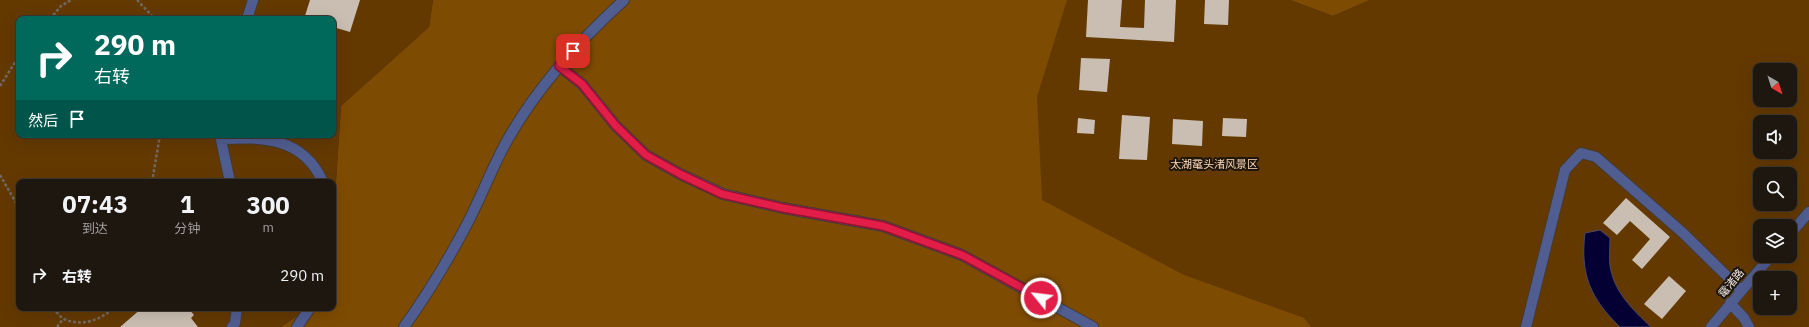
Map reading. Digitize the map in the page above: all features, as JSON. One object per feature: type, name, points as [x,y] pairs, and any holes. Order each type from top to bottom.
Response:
[{"type":"street","points":[[248,16],[253,0]]},
{"type":"street","points":[[404,327],[430,291],[466,226],[508,139],[546,81],[587,34],[624,0]]},
{"type":"street","points":[[559,66],[582,84],[616,126],[646,155],[680,174],[722,194],[783,208],[883,226],[955,252],[1093,327]]},
{"type":"street","points":[[220,138],[229,179]]},
{"type":"street","points":[[243,138],[269,140],[293,146],[311,163],[321,179]]},
{"type":"street","points":[[1526,327],[1565,170],[1581,153],[1596,158],[1683,233],[1741,290]]},
{"type":"street","points":[[1797,226],[1809,212]]},
{"type":"street","name":"鼋渚路","points":[[1711,327],[1765,263]]},
{"type":"street","points":[[1730,303],[1744,318],[1749,327]]},
{"type":"street","points":[[232,327],[235,323],[237,311]]},
{"type":"street","points":[[297,327],[308,311]]},
{"type":"path","points":[[53,16],[61,6],[71,0]]},
{"type":"path","points":[[137,0],[152,16]]},
{"type":"path","points":[[0,86],[16,61]]},
{"type":"path","points":[[153,179],[159,138]]},
{"type":"path","points":[[0,175],[1,182],[16,204]]},
{"type":"path","points":[[56,311],[63,319],[84,323],[105,316],[111,311]]},
{"type":"path","points":[[57,327],[63,319]]},
{"type":"green space","points":[[0,0],[433,0],[429,27],[341,106],[336,180],[336,179],[16,179],[16,311],[304,311],[281,327],[0,327]]},
{"type":"green space","name":"太湖鼋头渚风景区","points":[[1039,0],[1290,0],[1333,16],[1370,0],[1809,0],[1809,327],[619,327]]},
{"type":"shaded area","points":[[433,0],[1067,0],[1037,97],[1042,200],[1184,275],[1304,318],[1311,327],[281,327],[304,311],[336,311],[336,180],[341,106],[429,27]]},
{"type":"shaded area","points":[[1290,0],[1370,0],[1333,16]]},
{"type":"shaded area","points":[[1600,230],[1610,238],[1610,266],[1612,275],[1620,292],[1631,307],[1651,327],[1620,327],[1601,306],[1594,295],[1589,284],[1584,261],[1585,233]]},
{"type":"building","points":[[310,0],[360,0],[350,32],[336,28],[336,16],[305,16]]},
{"type":"building","points":[[1088,0],[1122,0],[1120,27],[1144,28],[1145,0],[1176,0],[1174,42],[1086,37]]},
{"type":"building","points":[[1205,0],[1229,0],[1228,25],[1204,24]]},
{"type":"building","points":[[1081,58],[1110,59],[1107,92],[1079,90]]},
{"type":"building","points":[[1122,115],[1150,117],[1147,160],[1119,159]]},
{"type":"building","points":[[1078,118],[1095,120],[1094,134],[1077,133]]},
{"type":"building","points":[[1223,118],[1247,119],[1246,137],[1222,136]]},
{"type":"building","points":[[1173,119],[1203,121],[1202,146],[1172,144]]},
{"type":"building","points":[[1626,198],[1670,237],[1642,269],[1632,260],[1650,239],[1630,221],[1617,235],[1603,223]]},
{"type":"building","points":[[1669,276],[1686,291],[1662,319],[1644,304]]},
{"type":"building","points":[[139,311],[191,311],[194,315],[191,318],[198,327],[120,327]]},
{"type":"route","points":[[573,51],[559,66],[582,84],[616,126],[646,155],[680,174],[722,194],[783,208],[883,226],[962,255],[1041,298]]}]
